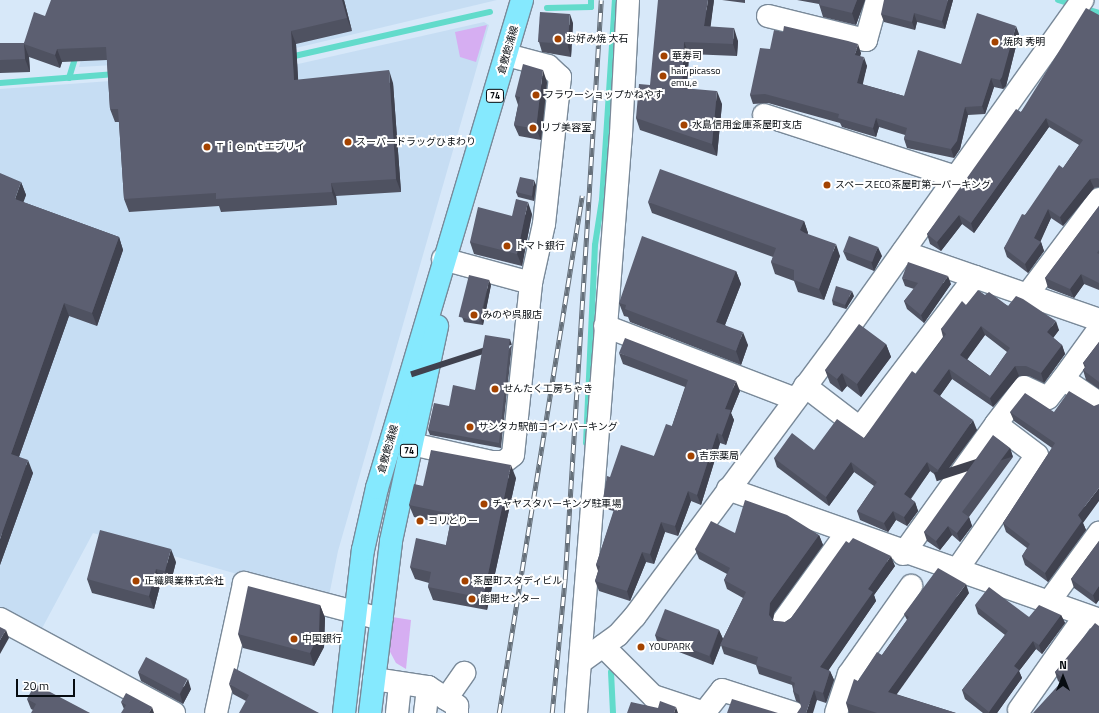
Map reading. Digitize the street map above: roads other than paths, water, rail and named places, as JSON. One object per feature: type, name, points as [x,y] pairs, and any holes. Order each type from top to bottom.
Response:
[{"type":"main road","name":"倉敷飽浦線","points":[[370,713],[391,541],[401,442],[447,260],[522,0]]},
{"type":"main road","name":"倉敷飽浦線","points":[[401,442],[422,393],[447,260]]},
{"type":"main road","points":[[344,713],[363,550],[382,536],[401,442]]},
{"type":"main road","points":[[353,713],[362,688],[374,679]]},
{"type":"street","points":[[576,713],[582,661],[605,326],[621,134],[628,0]]},
{"type":"street","points":[[768,16],[866,40],[877,0]]},
{"type":"street","points":[[582,661],[604,646],[635,616],[734,491],[800,392],[903,252],[1079,5]]},
{"type":"street","points":[[401,442],[492,462],[504,462],[513,455],[531,283],[544,224],[560,77],[548,66],[507,55]]},
{"type":"street","points":[[764,115],[956,177]]},
{"type":"street","points":[[1027,295],[1099,199]]},
{"type":"street","points":[[903,252],[1027,295],[1098,327],[1063,379],[1048,398],[1024,387],[903,554]]},
{"type":"street","points":[[447,260],[531,283]]},
{"type":"street","points":[[605,326],[800,392],[860,428],[975,277]]},
{"type":"street","points":[[1063,379],[1099,403]]},
{"type":"street","points":[[956,571],[1037,455],[996,424]]},
{"type":"street","points":[[734,491],[846,534],[1092,618],[1019,710]]},
{"type":"street","points":[[1048,602],[1099,532]]},
{"type":"street","points":[[784,620],[846,534]]},
{"type":"street","points":[[216,713],[244,583],[381,619]]},
{"type":"street","points":[[836,713],[849,674],[912,586]]},
{"type":"street","points":[[0,619],[174,713]]},
{"type":"street","points":[[604,646],[653,696],[704,713],[722,690],[793,713]]},
{"type":"street","points":[[374,679],[428,687],[451,706],[464,673]]},
{"type":"street","points":[[397,713],[400,683]]},
{"type":"street","points":[[425,713],[428,687]]},
{"type":"waterway","points":[[547,8],[591,7],[591,0]]},
{"type":"waterway","points":[[586,443],[595,245],[602,200],[615,0]]},
{"type":"waterway","points":[[1058,0],[1074,5]]},
{"type":"waterway","points":[[1086,9],[1099,13]]},
{"type":"waterway","points":[[290,57],[490,12]]},
{"type":"waterway","points":[[69,78],[76,55]]},
{"type":"waterway","points":[[0,83],[116,74]]},
{"type":"waterway","points":[[611,672],[613,713]]},
{"type":"railway","points":[[552,713],[565,579],[601,0]]},
{"type":"railway","points":[[499,713],[582,196]]},
{"type":"place","name":"お好み焼 大石","points":[[558,39]]},
{"type":"place","name":"焼肉 秀明","points":[[995,42]]},
{"type":"place","name":"華寿司","points":[[664,56]]},
{"type":"place","name":"hair picasso emu,e","points":[[663,76]]},
{"type":"place","name":"フラワーショップかねやす","points":[[536,95]]},
{"type":"place","name":"水島信用金庫茶屋町支店","points":[[684,125]]},
{"type":"place","name":"リブ美容室","points":[[533,128]]},
{"type":"place","name":"スーパードラッグひまわり","points":[[348,142]]},
{"type":"place","name":"Ｔｉｅｎｔエブリイ","points":[[207,147]]},
{"type":"place","name":"スペースECO茶屋町第一パーキング","points":[[827,185]]},
{"type":"place","name":"トマト銀行","points":[[507,246]]},
{"type":"place","name":"みのや呉服店","points":[[474,315]]},
{"type":"place","name":"せんたく工房ちゃき","points":[[495,389]]},
{"type":"place","name":"サンタカ駅前コインパーキング","points":[[470,427]]},
{"type":"place","name":"吉宗薬局","points":[[691,456]]},
{"type":"place","name":"チャヤスタパーキング駐車場","points":[[484,504]]},
{"type":"place","name":"コリとりー","points":[[420,521]]},
{"type":"place","name":"正織興業株式会社","points":[[136,581]]},
{"type":"place","name":"茶屋町スタディビル","points":[[465,581]]},
{"type":"place","name":"能開センター","points":[[472,599]]},
{"type":"place","name":"中国銀行","points":[[294,639]]},
{"type":"place","name":"YOUPARK","points":[[641,647]]}]
